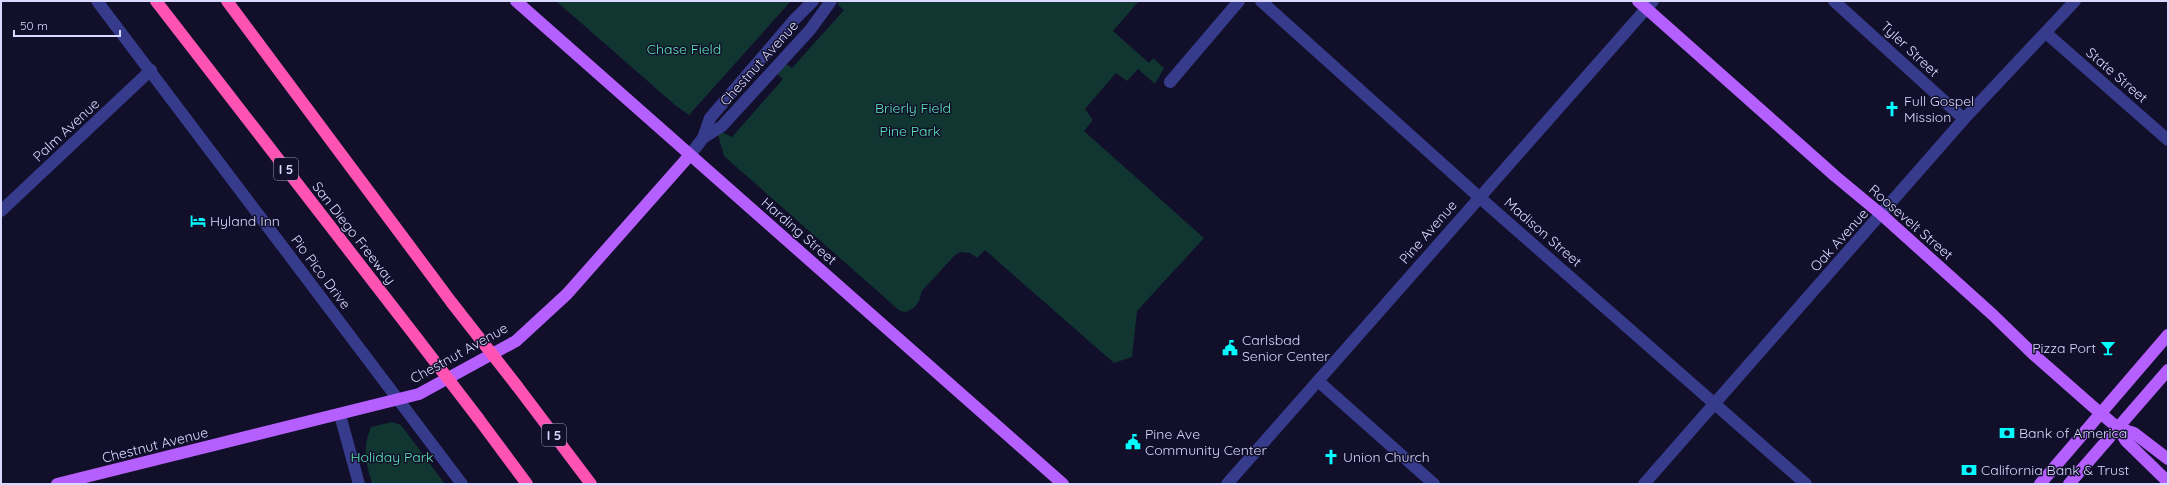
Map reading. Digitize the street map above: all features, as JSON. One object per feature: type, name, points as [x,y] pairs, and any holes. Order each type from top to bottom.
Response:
[{"type":"highway","name":"San Diego Freeway","points":[[156,1],[478,418],[527,484]]},
{"type":"highway","name":"I 5","points":[[227,1],[452,303],[591,484]]},
{"type":"main road","name":"Harding Street","points":[[516,1],[1063,484]]},
{"type":"main road","name":"Roosevelt Street","points":[[1646,4],[1835,176],[1882,215],[1994,315],[2033,354],[2118,428],[2134,433],[2168,459]]},
{"type":"main road","name":"Chestnut Avenue","points":[[57,484],[398,401],[419,394],[516,340],[567,294],[690,155]]},
{"type":"main road","points":[[2040,484],[2168,335]]},
{"type":"main road","points":[[2069,484],[2168,370]]},
{"type":"main road","points":[[2118,428],[2126,442],[2168,482]]},
{"type":"street","name":"Pio Pico Drive","points":[[97,1],[151,70],[398,401],[462,484]]},
{"type":"street","name":"Chestnut Avenue","points":[[690,155],[703,138],[710,118],[794,19],[813,1]]},
{"type":"street","name":"Chestnut Avenue","points":[[703,138],[722,126],[810,30],[830,1]]},
{"type":"street","points":[[1170,82],[1239,1]]},
{"type":"street","name":"Madison Street","points":[[1261,1],[1479,197],[1715,402],[1806,484]]},
{"type":"street","name":"Tyler Street","points":[[1834,1],[1964,119]]},
{"type":"street","name":"Oak Avenue","points":[[1644,484],[1882,215],[1964,119],[2075,1]]},
{"type":"street","name":"Pine Avenue","points":[[1226,484],[1479,197],[1646,4]]},
{"type":"street","name":"State Street","points":[[2046,33],[2168,140]]},
{"type":"street","name":"Palm Avenue","points":[[1,211],[151,70]]},
{"type":"street","points":[[1318,381],[1434,484]]},
{"type":"street","points":[[340,415],[359,484]]},
{"type":"green space","name":"Chase Field","points":[[556,1],[791,1],[689,115],[675,105]]},
{"type":"green space","name":"Pine Park","points":[[839,1],[1139,1],[1113,31],[1149,63],[1153,58],[1164,68],[1155,84],[1138,69],[1127,81],[1116,73],[1085,109],[1093,120],[1084,131],[1204,238],[1137,311],[1132,357],[1114,363],[985,250],[977,258],[970,253],[960,252],[954,256],[922,291],[919,301],[914,308],[906,312],[900,311],[724,156],[718,135],[722,132],[732,137],[783,79],[777,74],[786,64],[792,68],[844,10],[838,5]]},
{"type":"green space","name":"Holiday Park","points":[[392,422],[401,425],[445,484],[372,484],[366,456],[368,435],[371,427]]},
{"type":"place","name":"Full Gospel Mission","points":[[1892,109]]},
{"type":"place","name":"Hyland Inn","points":[[198,221]]},
{"type":"place","name":"Carlsbad Senior Center","points":[[1230,348]]},
{"type":"place","name":"Pizza Port","points":[[2108,348]]},
{"type":"place","name":"Bank of America","points":[[2007,433]]},
{"type":"place","name":"Pine Ave Community Center","points":[[1133,442]]},
{"type":"place","name":"Union Church","points":[[1331,457]]},
{"type":"place","name":"California Bank & Trust","points":[[1969,470]]},
{"type":"park label","name":"Brierly Field","points":[[913,108]]}]
